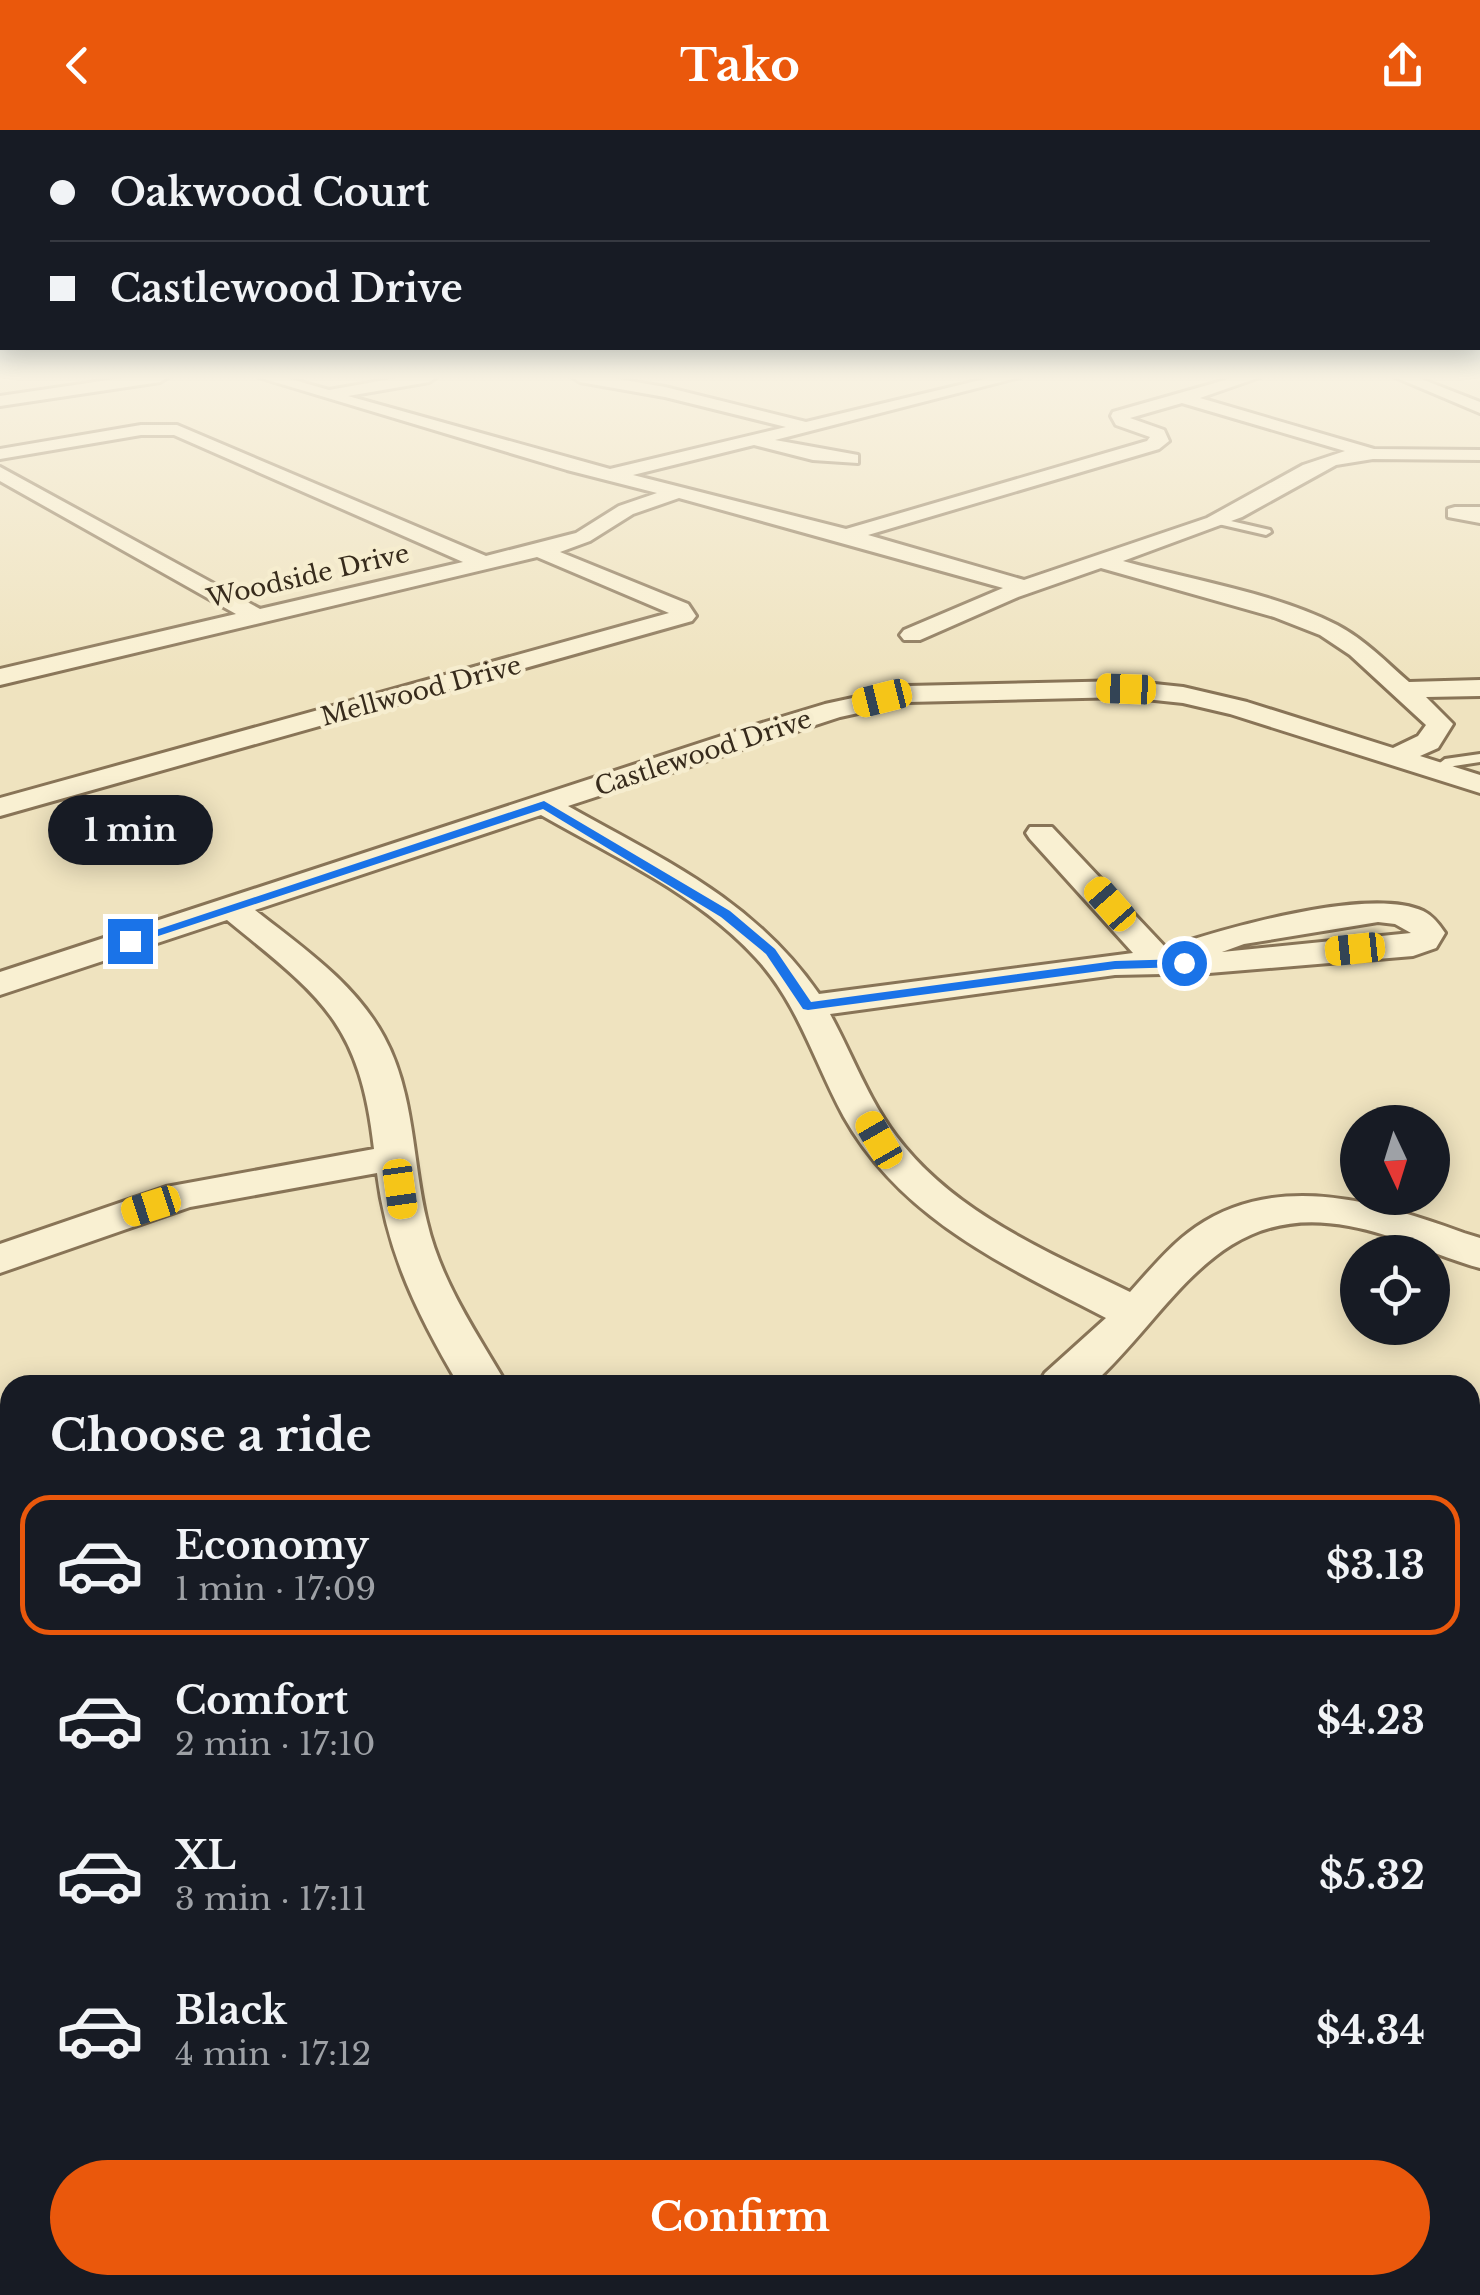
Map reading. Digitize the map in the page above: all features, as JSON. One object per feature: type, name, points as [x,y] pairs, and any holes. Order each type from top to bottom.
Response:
[{"type":"street","points":[[9,478],[256,616]]},
{"type":"street","points":[[289,478],[484,563]]},
{"type":"street","points":[[623,478],[848,535],[1025,586]]},
{"type":"street","points":[[848,535],[1039,478]]},
{"type":"street","points":[[912,635],[1025,586],[1218,521],[1293,478]]},
{"type":"street","name":"Woodside Drive","points":[[0,677],[576,540],[626,510],[678,492]]},
{"type":"street","points":[[1480,515],[1455,514],[1480,536]]},
{"type":"street","name":"Mellwood Drive","points":[[0,807],[684,616],[680,609],[538,550]]},
{"type":"street","points":[[1103,562],[1314,623],[1351,643],[1440,724],[1428,742],[1396,757]]},
{"type":"street","name":"Castlewood Drive","points":[[0,984],[834,710],[932,691],[1098,688],[1183,695],[1480,784]]},
{"type":"street","points":[[1406,690],[1480,688]]},
{"type":"street","points":[[544,804],[725,914],[770,952],[808,1006],[879,1140],[928,1197],[978,1230],[1135,1314]]},
{"type":"street","points":[[1042,832],[1160,962]]},
{"type":"street","points":[[232,908],[324,984],[354,1016],[381,1073],[405,1221],[422,1280],[477,1375]]},
{"type":"street","points":[[808,1006],[1115,965],[1208,963],[1413,946],[1424,941],[1428,933],[1411,918],[1378,912],[1237,935],[1160,962]]},
{"type":"street","points":[[0,1259],[180,1196],[396,1156]]},
{"type":"street","points":[[1072,1375],[1213,1235],[1237,1221],[1266,1213],[1330,1209],[1365,1215],[1480,1254]]},
{"type":"lane","points":[[1218,521],[1266,532]]},
{"type":"lane","points":[[1438,770],[1450,762],[1480,758]]},
{"type":"route","points":[[130,941],[544,804],[725,914],[770,952],[808,1006],[1115,965],[1184,963]]}]
